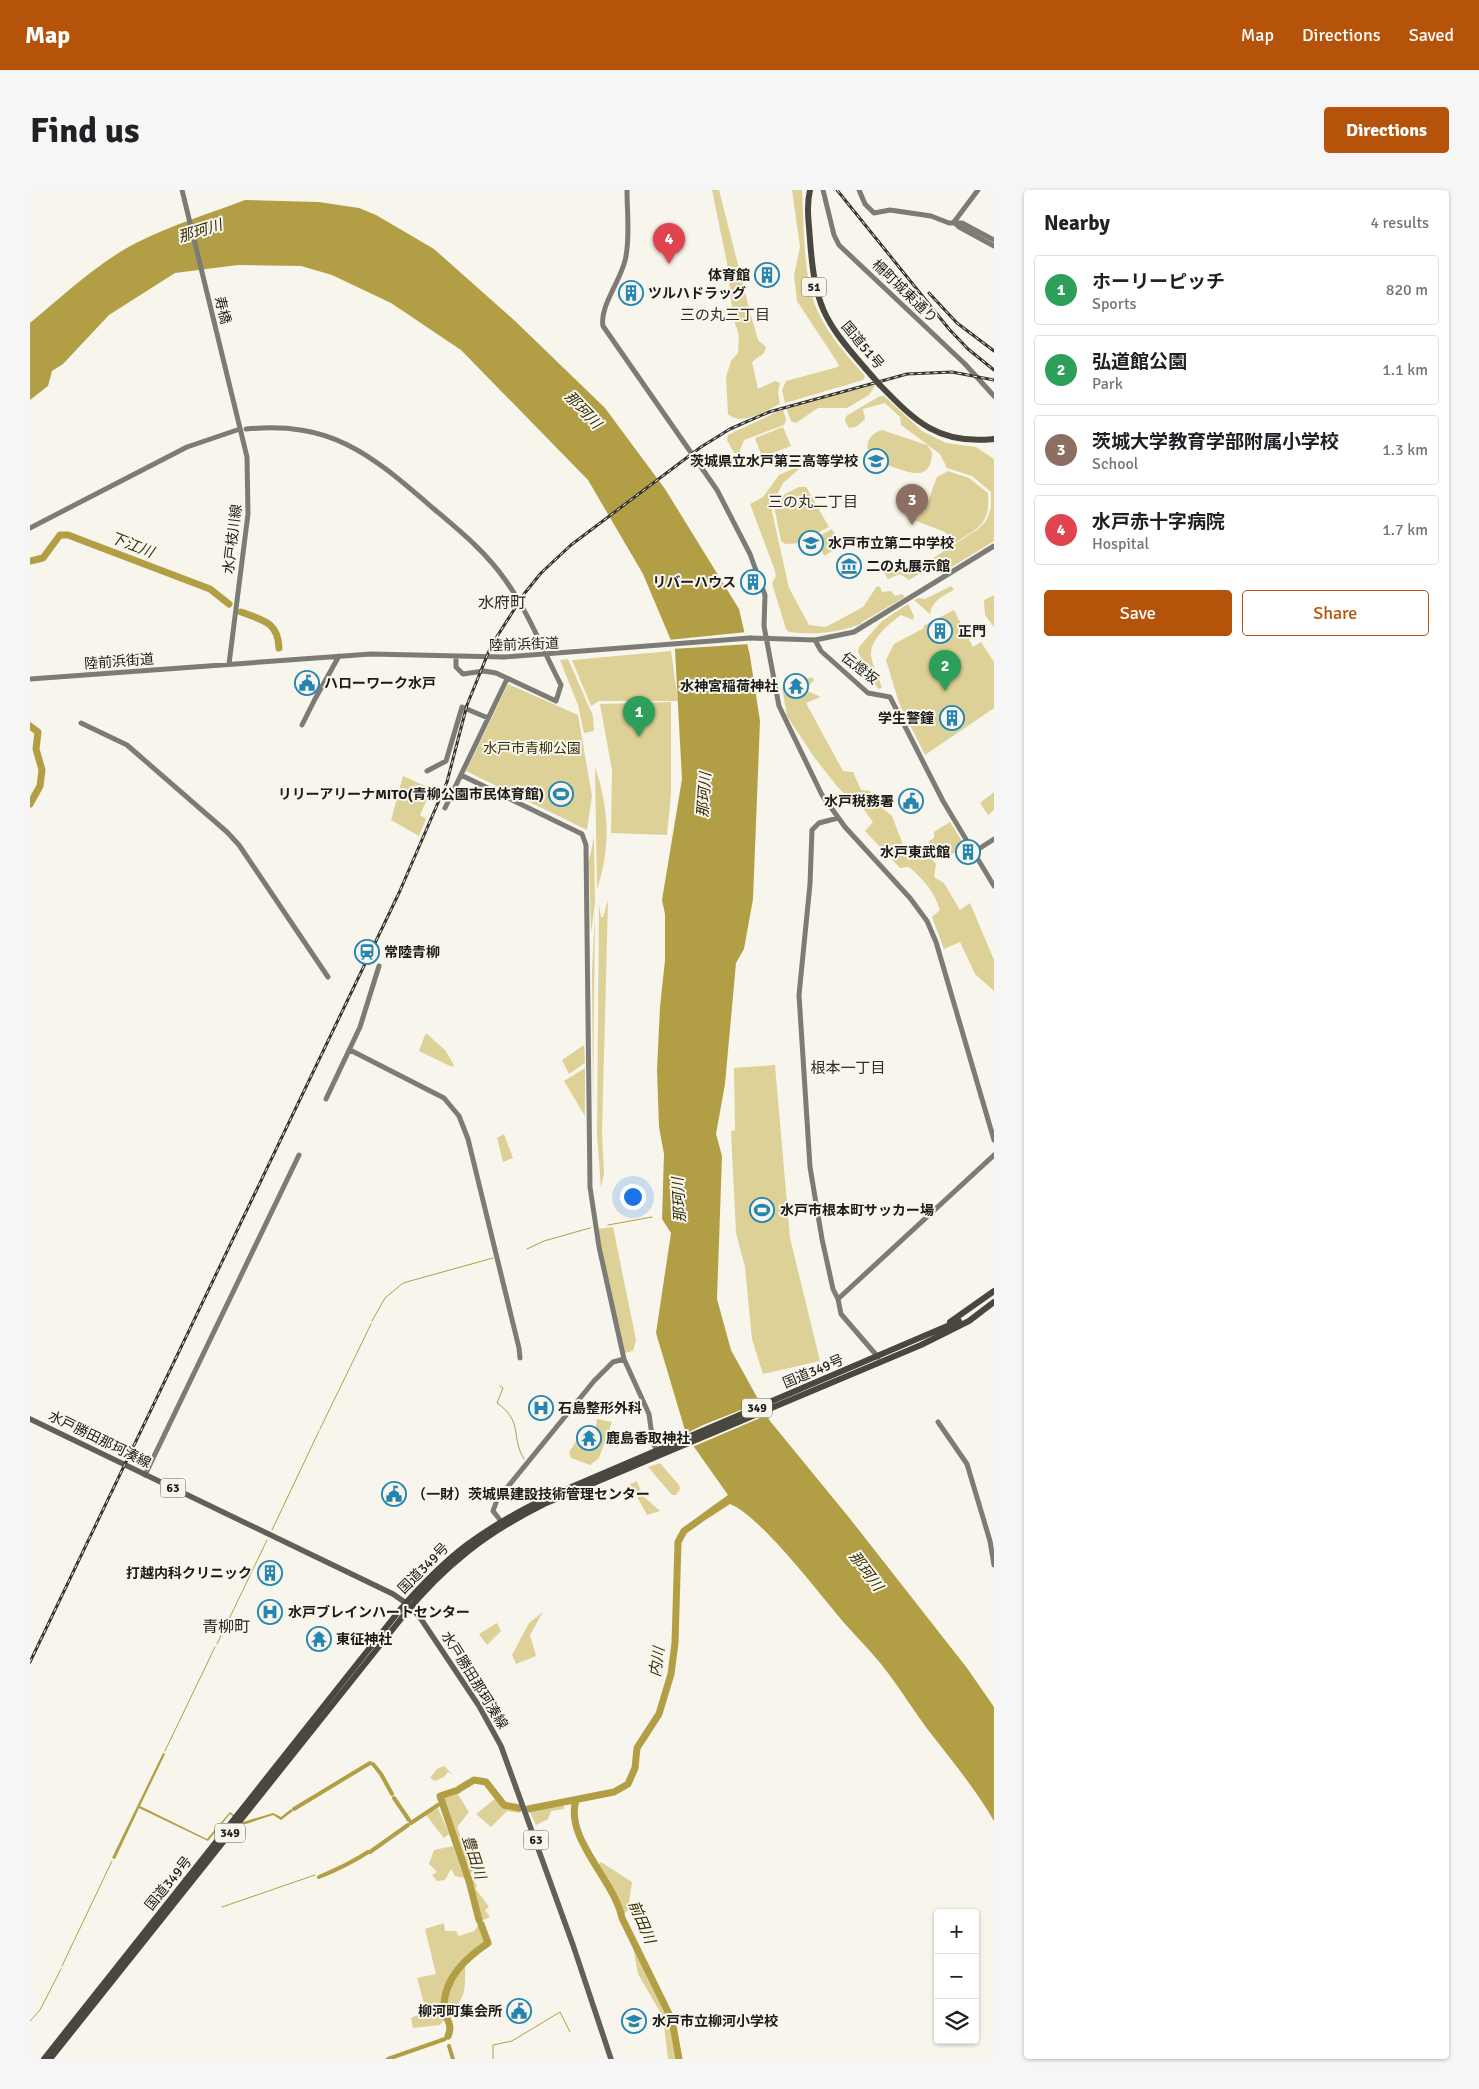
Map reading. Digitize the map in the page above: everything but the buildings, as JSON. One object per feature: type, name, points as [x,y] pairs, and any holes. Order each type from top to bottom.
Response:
[{"type":"highway","name":"国道51号","points":[[810,190],[808,221],[813,275],[818,299],[828,322],[879,384],[918,422],[938,434],[963,440],[994,439]]},
{"type":"highway","name":"国道349号","points":[[934,1335],[994,1291]]},
{"type":"highway","name":"国道349号","points":[[934,1335],[959,1321],[994,1297]]},
{"type":"highway","name":"国道349号","points":[[502,1523],[666,1450],[969,1320],[994,1302]]},
{"type":"highway","name":"国道349号","points":[[44,2059],[408,1605],[457,1558],[502,1523],[548,1497],[657,1451],[666,1450]]},
{"type":"highway","name":"国道349号","points":[[50,2059],[408,1605]]},
{"type":"main road","name":"水戸勝田那珂湊線","points":[[30,1419],[393,1594],[408,1605],[479,1706],[502,1748],[576,1953],[611,2059]]},
{"type":"street","name":"寿橋","points":[[182,190],[238,417]]},
{"type":"street","points":[[627,190],[626,258],[610,296],[602,320],[602,326],[709,477],[729,510],[762,586],[766,602],[766,638],[772,679],[782,715],[822,795],[838,818],[910,898],[927,921],[936,942],[994,1140]]},
{"type":"street","name":"柵町城東通り","points":[[823,190],[834,235],[839,245],[965,364],[994,396]]},
{"type":"street","points":[[859,190],[865,204],[874,213],[890,210],[962,223],[994,240]]},
{"type":"street","points":[[954,222],[978,190]]},
{"type":"street","points":[[954,222],[959,227],[994,246]]},
{"type":"street","name":"水戸枝川線","points":[[229,664],[248,514],[247,457],[238,417]]},
{"type":"street","points":[[246,429],[302,430],[327,435],[352,446],[381,464],[476,545],[493,562],[513,591],[561,684],[560,691],[556,701],[484,671],[463,674],[456,667],[456,656]]},
{"type":"street","points":[[30,528],[187,447],[237,430]]},
{"type":"street","name":"陸前浜街道","points":[[30,679],[371,654],[504,657],[750,638],[815,640],[841,636],[859,629],[994,546]]},
{"type":"street","name":"伝燈坂","points":[[815,640],[821,651],[868,692],[890,697],[896,705],[943,801],[974,852]]},
{"type":"street","points":[[302,725],[339,656]]},
{"type":"street","points":[[445,808],[507,679]]},
{"type":"street","points":[[426,771],[446,761],[462,707],[488,718]]},
{"type":"street","points":[[81,723],[126,745],[227,832],[239,845],[328,977]]},
{"type":"street","points":[[461,775],[582,834],[586,845],[590,1186],[599,1246],[624,1360],[649,1414],[652,1440],[657,1451]]},
{"type":"street","points":[[838,818],[819,823],[812,830],[799,995],[810,1167],[822,1239],[833,1289],[838,1299],[841,1314],[879,1360]]},
{"type":"street","points":[[994,839],[974,852],[994,886]]},
{"type":"street","points":[[326,1099],[360,1028],[379,966]]},
{"type":"street","points":[[350,1050],[437,1093],[451,1105],[459,1116],[468,1138],[520,1358]]},
{"type":"street","points":[[984,1107],[994,1133]]},
{"type":"street","points":[[145,1475],[299,1155]]},
{"type":"street","points":[[838,1299],[994,1156]]},
{"type":"street","points":[[502,1523],[493,1508],[502,1494],[594,1381],[613,1362],[624,1360]]},
{"type":"street","points":[[938,1422],[967,1464],[990,1540],[994,1565]]},
{"type":"green space","points":[[712,190],[719,190],[758,340],[766,347],[764,353],[752,362],[758,389],[775,381],[780,383],[778,392],[780,404],[754,416],[740,419],[733,418],[728,414],[726,377],[731,361],[738,353],[739,336],[733,317],[727,263]]},
{"type":"green space","points":[[792,190],[802,190],[807,271],[819,314],[834,339],[865,376],[863,380],[785,403],[782,390],[786,381],[838,367],[839,365],[797,301],[794,276],[800,247]]},
{"type":"green space","points":[[870,383],[875,386],[869,395],[847,408],[818,408],[796,423],[791,421],[786,408]]},
{"type":"green space","points":[[880,396],[884,396],[922,431],[946,443],[976,447],[994,459],[994,541],[950,568],[944,559],[909,580],[900,574],[888,579],[883,571],[897,562],[911,572],[977,530],[986,521],[991,508],[991,492],[972,476],[947,468],[940,454],[901,425],[900,417],[885,403],[863,409],[865,419],[856,427],[849,428],[845,421],[846,416]]},
{"type":"green space","points":[[783,409],[786,420],[784,425],[744,440],[739,453],[734,453],[727,440],[728,435]]},
{"type":"green space","points":[[783,427],[791,446],[762,457],[755,438]]},
{"type":"green space","points":[[882,430],[927,445],[932,452],[929,467],[921,473],[910,472],[883,464],[871,457],[868,449],[869,441],[874,434]]},
{"type":"green space","points":[[797,467],[799,469],[783,483],[771,507],[789,588],[809,625],[826,627],[863,607],[877,586],[880,587],[882,592],[891,591],[895,596],[902,594],[905,597],[861,624],[817,633],[789,632],[786,629],[772,583],[776,576],[774,568],[750,504],[763,497],[779,475]]},
{"type":"green space","points":[[948,471],[969,478],[988,493],[987,512],[982,524],[955,543],[945,532],[914,520],[918,510],[924,512],[937,477]]},
{"type":"green space","points":[[799,487],[806,487],[829,527],[813,535],[806,543],[785,544],[781,541],[774,506],[785,494]]},
{"type":"green space","points":[[832,529],[841,546],[824,556],[815,538]]},
{"type":"green space","points":[[951,586],[954,590],[935,602],[930,614],[914,600],[919,598],[925,599]]},
{"type":"green space","points":[[994,595],[994,627],[985,615],[984,600]]},
{"type":"green space","points":[[908,604],[914,616],[913,620],[901,615],[877,637],[874,643],[871,655],[882,688],[878,689],[858,652],[859,647],[882,621]]},
{"type":"green space","points":[[954,610],[973,647],[981,642],[994,662],[994,708],[925,755],[899,703],[886,660],[894,644]]},
{"type":"green space","points":[[671,651],[678,701],[599,701],[591,706],[572,660]]},
{"type":"green space","points":[[568,659],[593,716],[594,731],[584,733],[578,705],[560,660]]},
{"type":"green space","points":[[812,677],[814,680],[805,690],[821,697],[806,703],[843,771],[853,772],[861,790],[870,791],[880,806],[892,816],[905,850],[913,856],[929,856],[936,864],[934,877],[944,883],[960,910],[970,903],[994,960],[994,991],[975,974],[960,942],[944,949],[932,917],[940,910],[932,891],[909,867],[900,868],[865,831],[873,822],[861,806],[853,803],[836,785],[814,757],[787,716],[782,687],[788,691],[793,684]]},
{"type":"green space","name":"水戸市青柳公園","points":[[508,684],[578,715],[592,796],[587,830],[466,771]]},
{"type":"green space","points":[[671,702],[671,794],[667,835],[611,833],[612,770],[600,704]]},
{"type":"green space","points":[[595,767],[603,797],[606,828],[605,858],[597,889]]},
{"type":"green space","points":[[403,776],[432,789],[420,815],[426,819],[419,836],[391,820]]},
{"type":"green space","points":[[994,792],[994,810],[988,815],[980,803]]},
{"type":"green space","points":[[950,822],[965,846],[949,856],[943,847],[932,853],[928,847],[929,841],[934,838],[934,832]]},
{"type":"green space","points":[[594,837],[595,903],[591,933],[589,861]]},
{"type":"green space","points":[[608,900],[602,1133],[604,1173],[601,1188],[597,1134],[599,905],[601,917],[603,917]]},
{"type":"green space","points":[[595,912],[593,1110],[592,971]]},
{"type":"green space","points":[[427,1034],[445,1050],[454,1065],[452,1067],[419,1051]]},
{"type":"green space","points":[[584,1045],[585,1063],[569,1074],[562,1060]]},
{"type":"green space","name":"水戸市根本町サッカー場","points":[[775,1065],[790,1238],[820,1361],[763,1374],[752,1339],[745,1267],[736,1233],[731,1131],[735,1130],[734,1068]]},
{"type":"green space","points":[[585,1068],[585,1116],[564,1081]]},
{"type":"green space","points":[[504,1134],[513,1158],[503,1162],[497,1138]]},
{"type":"green space","points":[[613,1227],[636,1340],[633,1351],[624,1353],[597,1229]]},
{"type":"green space","points":[[597,1419],[612,1422],[599,1458],[590,1465],[571,1458],[569,1452],[584,1430],[588,1430],[586,1441],[593,1444]]},
{"type":"green space","points":[[660,1463],[679,1485],[680,1489],[676,1495],[672,1495],[648,1467]]},
{"type":"green space","points":[[637,1481],[642,1495],[660,1511],[647,1515],[630,1484]]},
{"type":"green space","points":[[543,1612],[530,1635],[536,1656],[516,1664],[512,1655],[529,1623]]},
{"type":"green space","points":[[497,1623],[501,1631],[487,1645],[479,1634]]},
{"type":"green space","points":[[444,1766],[453,1775],[448,1772],[444,1777],[435,1781],[430,1778],[437,1769]]},
{"type":"green space","points":[[457,1793],[469,1812],[457,1827],[468,1857],[477,1866],[469,1876],[442,1798]]},
{"type":"green space","points":[[496,1798],[504,1806],[519,1810],[521,1813],[507,1811],[491,1827],[476,1814]]},
{"type":"green space","points":[[564,1804],[564,1809],[551,1811],[548,1819],[536,1825],[529,1810]]},
{"type":"green space","points":[[438,1808],[449,1834],[444,1838],[426,1815]]},
{"type":"green space","points":[[453,1846],[464,1878],[455,1876],[451,1869],[445,1880],[437,1881],[432,1875],[437,1872],[429,1864],[434,1850]]},
{"type":"green space","points":[[601,1862],[632,1882],[628,1910],[622,1915],[621,1903],[598,1865]]},
{"type":"green space","points":[[471,1875],[477,1886],[475,1888],[489,1907],[485,1910],[490,1917],[481,1921],[477,1912]]},
{"type":"green space","points":[[444,1923],[445,1931],[456,1931],[459,1936],[474,1931],[479,1925],[485,1942],[465,1965],[464,1993],[454,2010],[440,2025],[413,2028],[411,2018],[426,2011],[417,1978],[436,1974],[425,1929]]},
{"type":"green space","points":[[632,1941],[672,2020],[678,2059],[668,2059],[663,2017],[638,1974]]},
{"type":"water","name":"那珂川","points":[[245,200],[319,202],[359,208],[376,215],[434,249],[514,320],[605,408],[665,489],[739,609],[750,656],[760,721],[753,899],[744,949],[736,963],[725,1084],[716,1134],[722,1156],[717,1299],[731,1350],[770,1421],[851,1520],[967,1668],[994,1707],[994,1821],[957,1766],[925,1726],[881,1664],[769,1535],[755,1521],[730,1504],[707,1519],[703,1513],[728,1495],[687,1437],[656,1333],[671,1233],[662,1219],[664,1154],[659,1127],[657,1070],[660,1007],[665,960],[665,914],[662,900],[682,779],[675,650],[643,574],[588,480],[461,350],[391,303],[332,275],[301,266],[238,265],[175,273],[109,315],[63,364],[52,371],[48,386],[30,400],[30,323],[67,291],[120,252],[175,226]]},
{"type":"water","points":[[163,1753],[165,1754],[140,1806],[207,1839],[230,1812],[243,1822],[273,1813],[281,1817],[291,1809],[293,1811],[281,1820],[273,1815],[246,1824],[243,1824],[230,1814],[208,1841],[139,1808],[115,1859],[112,1858]]},
{"type":"pier","points":[[747,632],[750,644],[672,649],[668,640]]},
{"type":"pier","points":[[761,1402],[769,1414],[690,1448],[684,1438],[683,1435],[703,1425]]},
{"type":"waterway","name":"下江川","points":[[30,561],[43,558],[60,535],[68,535],[210,589],[229,604]]},
{"type":"waterway","name":"下江川","points":[[241,612],[268,623],[276,633],[279,648]]},
{"type":"waterway","points":[[30,726],[38,732],[36,749],[42,770],[40,786],[30,804]]},
{"type":"waterway","points":[[608,1225],[652,1217]]},
{"type":"waterway","points":[[527,1249],[544,1241],[590,1228]]},
{"type":"waterway","points":[[372,1321],[385,1298],[403,1283],[493,1258]]},
{"type":"waterway","points":[[320,1429],[371,1324]]},
{"type":"waterway","points":[[500,1386],[503,1388],[497,1403],[511,1417],[514,1423],[520,1451],[524,1459]]},
{"type":"waterway","points":[[272,1530],[319,1431]]},
{"type":"waterway","name":"内川","points":[[528,1809],[614,1792],[628,1784],[635,1768],[637,1748],[659,1714],[671,1674],[675,1643],[678,1542],[684,1531],[705,1516]]},
{"type":"waterway","points":[[217,1644],[267,1540]]},
{"type":"waterway","points":[[165,1751],[215,1647]]},
{"type":"waterway","points":[[294,1809],[370,1763]]},
{"type":"waterway","name":"内川","points":[[373,1764],[392,1794]]},
{"type":"waterway","name":"内川","points":[[459,1789],[474,1780],[486,1782],[504,1805],[519,1808]]},
{"type":"waterway","name":"豊田川","points":[[458,1790],[440,1796],[469,1881],[479,1920]]},
{"type":"waterway","points":[[394,1798],[409,1820]]},
{"type":"waterway","name":"前田川","points":[[576,1800],[574,1814],[577,1829],[583,1844],[618,1904],[622,1918],[672,2020],[679,2059]]},
{"type":"waterway","points":[[411,1823],[438,1805]]},
{"type":"waterway","points":[[370,1852],[408,1825]]},
{"type":"waterway","points":[[319,1877],[344,1866],[368,1852]]},
{"type":"waterway","points":[[62,1966],[112,1861]]},
{"type":"waterway","points":[[222,1907],[315,1875]]},
{"type":"waterway","name":"豊田川","points":[[448,2036],[450,2028],[444,2011],[445,1997],[452,1978],[464,1962],[488,1943],[481,1924]]},
{"type":"waterway","points":[[30,2021],[40,2010],[61,1969]]},
{"type":"waterway","points":[[493,2059],[493,2045],[512,2041],[560,2012],[570,2032]]},
{"type":"waterway","points":[[388,2059],[445,2039]]},
{"type":"waterway","points":[[449,2046],[453,2059]]},
{"type":"railway","points":[[837,190],[949,329],[968,349],[994,370]]},
{"type":"railway","points":[[929,293],[957,323],[994,351]]},
{"type":"railway","points":[[30,1662],[399,893],[447,782],[467,705],[491,646],[524,594],[541,573],[571,545],[701,447],[730,429],[769,412],[907,374],[952,372],[994,380]]},
{"type":"place","name":"水戸赤十字病院","points":[[669,264]]},
{"type":"place","name":"体育館","points":[[767,275]]},
{"type":"place","name":"ツルハドラッグ","points":[[631,293]]},
{"type":"place","name":"茨城県立水戸第三高等学校","points":[[876,461]]},
{"type":"place","name":"茨城大学教育学部附属小学校","points":[[912,525]]},
{"type":"place","name":"水戸市立第二中学校","points":[[811,543]]},
{"type":"place","name":"二の丸展示館","points":[[849,566]]},
{"type":"place","name":"リバーハウス","points":[[753,582]]},
{"type":"place","name":"正門","points":[[940,631]]},
{"type":"place","name":"ハローワーク水戸","points":[[307,683]]},
{"type":"place","name":"水神宮稲荷神社","points":[[796,686]]},
{"type":"place","name":"弘道館公園","points":[[945,691]]},
{"type":"place","name":"学生警鐘","points":[[952,718]]},
{"type":"place","name":"ホーリーピッチ","points":[[639,737]]},
{"type":"place","name":"リリーアリーナMITO(青柳公園市民体育館)","points":[[561,794]]},
{"type":"place","name":"水戸税務署","points":[[911,801]]},
{"type":"place","name":"水戸東武館","points":[[968,852]]},
{"type":"place","name":"常陸青柳","points":[[367,952]]},
{"type":"place","name":"水戸市根本町サッカー場","points":[[762,1210]]},
{"type":"place","name":"石島整形外科","points":[[541,1408]]},
{"type":"place","name":"鹿島香取神社","points":[[589,1438]]},
{"type":"place","name":"（一財）茨城県建設技術管理センター","points":[[394,1494]]},
{"type":"place","name":"打越内科クリニック","points":[[270,1573]]},
{"type":"place","name":"水戸ブレインハートセンター","points":[[270,1612]]},
{"type":"place","name":"東征神社","points":[[319,1639]]},
{"type":"place","name":"柳河町集会所","points":[[519,2011]]},
{"type":"place","name":"水戸市立柳河小学校","points":[[634,2021]]},
{"type":"district","name":"三の丸三丁目","points":[[725,315]]},
{"type":"district","name":"三の丸二丁目","points":[[813,502]]},
{"type":"district","name":"水府町","points":[[502,602]]},
{"type":"district","name":"根本一丁目","points":[[848,1068]]},
{"type":"district","name":"青柳町","points":[[226,1626]]}]
